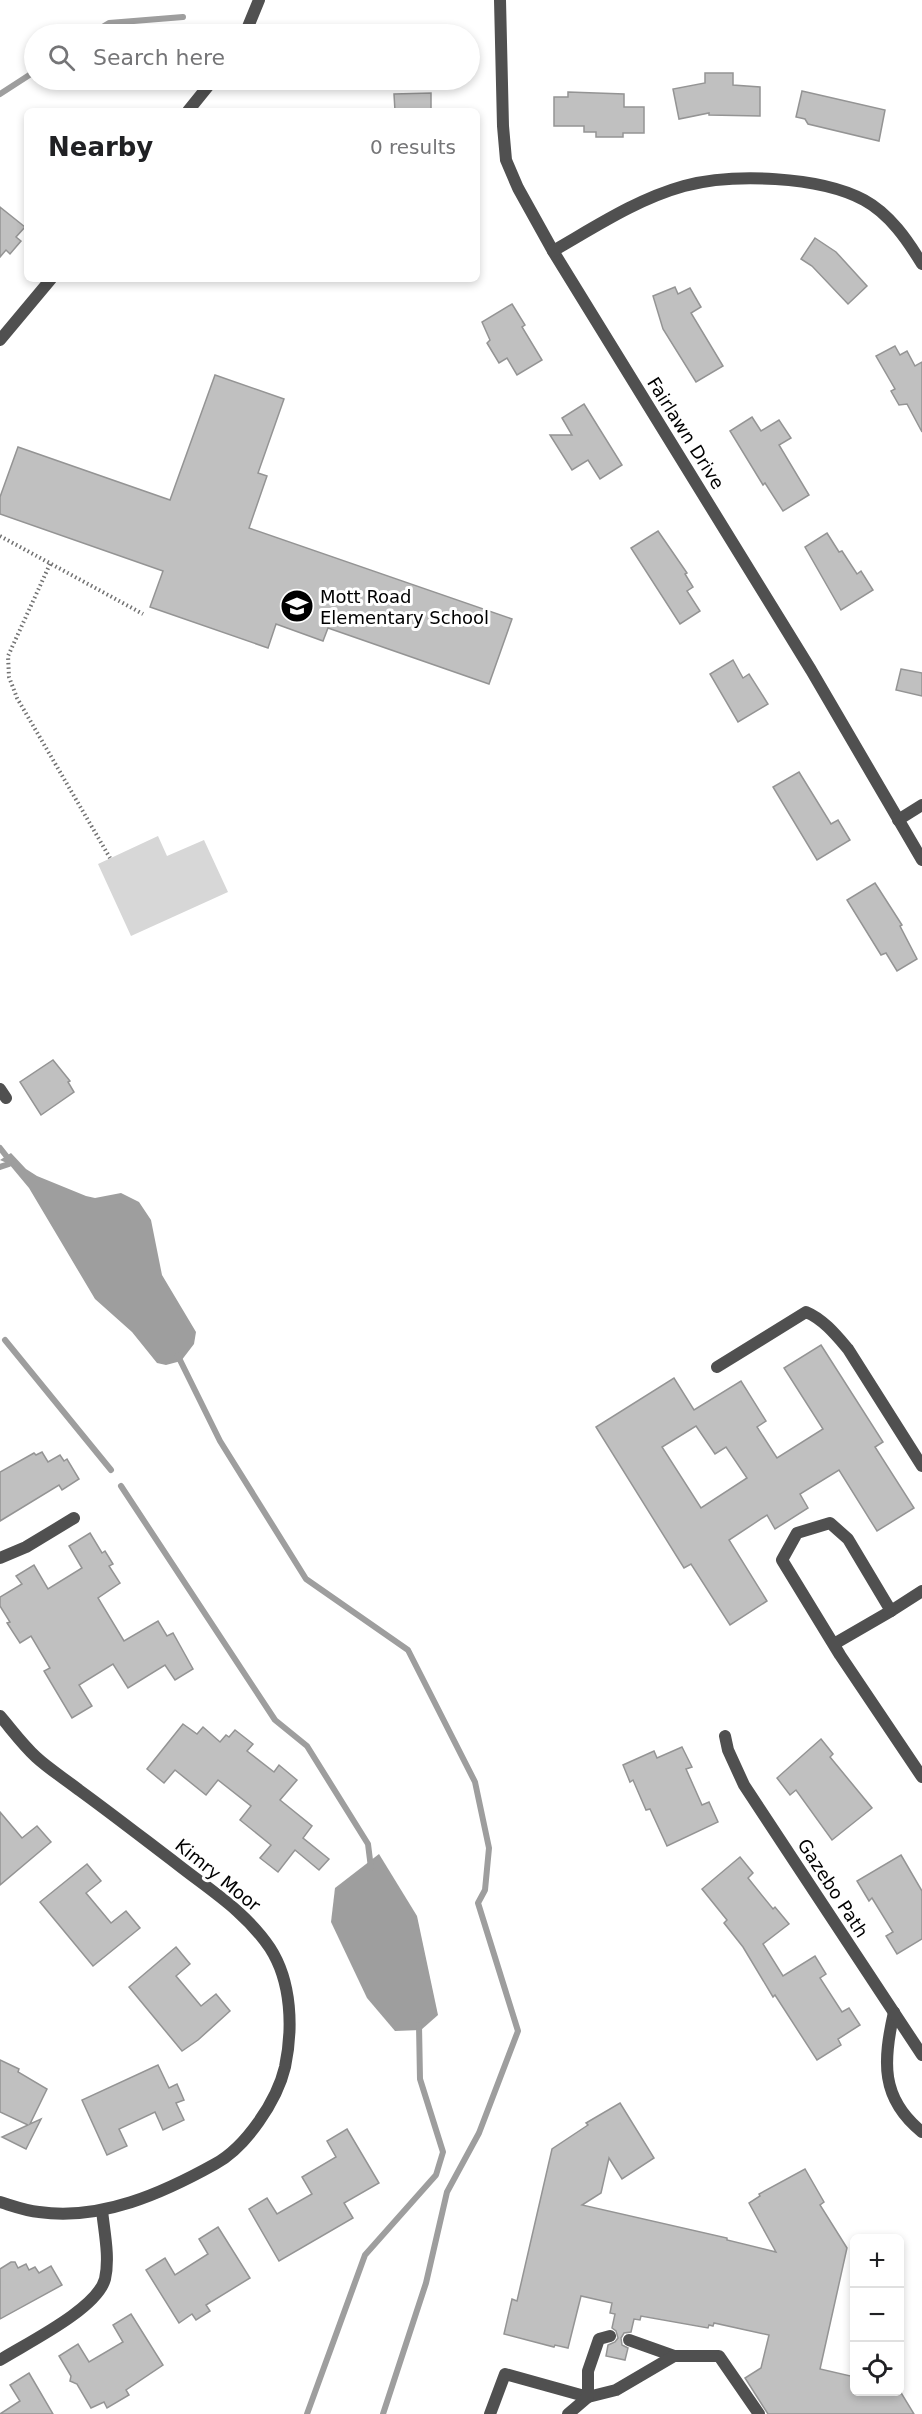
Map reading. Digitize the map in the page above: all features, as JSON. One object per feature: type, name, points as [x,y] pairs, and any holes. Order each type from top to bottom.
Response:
[{"type":"street","points":[[249,24],[259,0]]},
{"type":"street","name":"Fairlawn Drive","points":[[500,0],[502,126],[506,160],[519,188],[553,251],[811,670],[922,860]]},
{"type":"street","points":[[190,108],[205,90]]},
{"type":"street","points":[[553,251],[628,208],[684,186],[723,181],[787,179],[822,185],[864,200],[888,218],[922,264]]},
{"type":"street","points":[[0,340],[48,282]]},
{"type":"street","points":[[898,820],[922,805]]},
{"type":"street","points":[[717,1366],[806,1312],[813,1314],[848,1349],[922,1466]]},
{"type":"street","points":[[0,1558],[26,1547],[74,1518]]},
{"type":"street","points":[[891,1611],[848,1539],[830,1523],[797,1533],[782,1560],[834,1644],[922,1777]]},
{"type":"street","points":[[834,1644],[922,1591]]},
{"type":"street","name":"Kimry Moor","points":[[0,1716],[36,1757],[243,1914],[271,1950],[284,1983],[290,2018],[286,2059],[275,2096],[252,2131],[220,2161],[180,2183],[102,2210],[65,2214],[47,2213],[0,2202]]},
{"type":"street","name":"Gazebo Path","points":[[725,1736],[728,1750],[744,1785],[922,2055]]},
{"type":"street","points":[[894,2012],[887,2041],[886,2072],[893,2097],[907,2119],[922,2132]]},
{"type":"street","points":[[0,2360],[89,2303],[99,2292],[105,2278],[106,2254],[102,2210]]},
{"type":"street","points":[[588,2397],[588,2371],[599,2339],[610,2336]]},
{"type":"street","points":[[629,2340],[674,2356],[720,2356],[759,2414]]},
{"type":"street","points":[[568,2414],[588,2397],[616,2390],[674,2356]]},
{"type":"street","points":[[490,2414],[505,2374],[588,2397]]},
{"type":"path","points":[[0,536],[143,614]]},
{"type":"path","points":[[50,564],[8,656],[7,666],[17,698],[110,858]]},
{"type":"shaded area","points":[[158,836],[167,856],[204,840],[228,892],[131,936],[98,864]]},
{"type":"shaded area","points":[[11,1153],[26,1169],[37,1176],[86,1196],[95,1198],[121,1193],[139,1202],[151,1220],[162,1275],[196,1332],[194,1344],[181,1361],[166,1365],[157,1363],[132,1332],[95,1299],[29,1188],[9,1164],[0,1160]]},
{"type":"shaded area","points":[[379,1854],[417,1916],[438,2015],[421,2030],[395,2031],[367,1998],[331,1922],[335,1888]]},
{"type":"building","points":[[705,73],[733,73],[733,85],[760,87],[760,116],[709,115],[709,113],[679,119],[673,89],[705,83]]},
{"type":"building","points":[[802,91],[885,110],[879,141],[808,124],[805,119],[796,117]]},
{"type":"building","points":[[568,92],[624,94],[624,107],[644,107],[644,133],[623,133],[623,137],[596,137],[596,132],[584,132],[584,126],[554,126],[554,97],[568,97]]},
{"type":"building","points":[[431,93],[431,108],[395,108],[394,94]]},
{"type":"building","points":[[0,207],[24,228],[16,237],[21,241],[10,254],[6,250],[0,257]]},
{"type":"building","points":[[815,238],[836,252],[867,286],[848,304],[812,266],[801,259]]},
{"type":"building","points":[[675,287],[678,294],[690,288],[701,307],[691,313],[723,366],[696,382],[663,329],[653,296]]},
{"type":"building","points":[[512,304],[525,325],[522,327],[542,360],[517,375],[507,358],[499,363],[487,343],[490,340],[482,322]]},
{"type":"building","points":[[895,346],[900,355],[907,351],[915,366],[922,362],[922,432],[907,404],[899,405],[891,391],[895,389],[876,356]]},
{"type":"building","points":[[215,375],[284,399],[258,473],[267,476],[249,528],[512,619],[489,684],[328,628],[323,641],[276,624],[268,648],[150,607],[163,571],[0,514],[0,497],[18,447],[170,500]]},
{"type":"building","points":[[584,404],[622,465],[600,479],[588,460],[572,470],[550,435],[572,435],[562,418]]},
{"type":"building","points":[[752,417],[761,431],[779,420],[791,438],[779,445],[809,495],[783,511],[765,483],[763,485],[730,431]]},
{"type":"building","points":[[658,531],[687,573],[685,574],[693,587],[687,591],[700,611],[680,624],[631,548]]},
{"type":"building","points":[[827,533],[857,574],[861,571],[873,590],[841,610],[805,547]]},
{"type":"building","points":[[733,660],[743,678],[749,674],[768,704],[738,722],[710,674]]},
{"type":"building","points":[[901,669],[922,673],[922,696],[896,690]]},
{"type":"building","points":[[799,772],[831,824],[838,820],[850,840],[817,860],[773,787]]},
{"type":"building","points":[[875,883],[902,925],[900,926],[917,959],[897,971],[886,953],[881,955],[847,900]]},
{"type":"building","points":[[53,1060],[70,1081],[68,1082],[74,1092],[41,1115],[20,1082]]},
{"type":"building","points":[[821,1345],[883,1442],[875,1447],[914,1508],[877,1531],[839,1470],[800,1494],[808,1508],[775,1529],[767,1515],[729,1540],[767,1601],[730,1625],[691,1564],[684,1568],[596,1427],[674,1378],[694,1410],[741,1381],[766,1421],[757,1427],[777,1458],[823,1429],[784,1368]],"holes":[[[696,1426],[715,1454],[726,1447],[747,1478],[701,1508],[662,1447]]]},
{"type":"building","points":[[42,1452],[48,1462],[60,1455],[64,1461],[67,1459],[79,1479],[62,1490],[59,1485],[0,1521],[0,1472],[34,1453],[36,1455]]},
{"type":"building","points":[[90,1533],[102,1553],[105,1551],[113,1564],[109,1566],[120,1583],[98,1598],[124,1641],[158,1621],[167,1636],[173,1633],[193,1669],[175,1680],[165,1665],[128,1688],[113,1664],[79,1685],[92,1706],[72,1718],[44,1671],[50,1668],[31,1636],[20,1643],[7,1623],[10,1622],[0,1606],[0,1597],[22,1584],[16,1576],[34,1565],[48,1589],[82,1568],[69,1546]]},
{"type":"building","points":[[183,1724],[197,1734],[203,1727],[220,1742],[235,1730],[253,1744],[247,1751],[274,1772],[279,1765],[297,1780],[280,1800],[312,1826],[303,1838],[329,1859],[319,1870],[295,1850],[278,1872],[260,1858],[271,1845],[240,1820],[251,1806],[218,1780],[206,1795],[175,1770],[164,1783],[147,1769]]},
{"type":"building","points":[[821,1739],[833,1754],[830,1757],[872,1808],[832,1840],[796,1790],[790,1795],[777,1778]]},
{"type":"building","points":[[682,1747],[692,1767],[686,1769],[702,1805],[709,1802],[718,1822],[667,1846],[650,1809],[646,1810],[633,1780],[630,1782],[623,1765],[654,1751],[657,1758]]},
{"type":"building","points":[[0,1812],[22,1838],[37,1826],[51,1842],[0,1885]]},
{"type":"building","points":[[901,1855],[922,1891],[922,1939],[897,1954],[886,1936],[893,1932],[872,1898],[869,1901],[857,1881]]},
{"type":"building","points":[[740,1857],[753,1873],[748,1878],[773,1909],[775,1907],[789,1924],[763,1944],[783,1976],[815,1956],[826,1974],[820,1978],[842,2012],[849,2008],[860,2025],[838,2039],[841,2045],[817,2060],[775,1995],[773,1997],[743,1947],[724,1923],[727,1920],[702,1889]]},
{"type":"building","points":[[87,1864],[101,1881],[86,1893],[111,1923],[126,1911],[140,1928],[93,1966],[40,1902]]},
{"type":"building","points":[[176,1947],[190,1964],[176,1976],[201,2006],[216,1994],[230,2011],[182,2051],[129,1987]]},
{"type":"building","points":[[0,2060],[19,2069],[18,2072],[47,2089],[30,2124],[41,2119],[26,2149],[2,2137],[28,2125],[0,2112]]},
{"type":"building","points":[[158,2065],[169,2088],[177,2084],[184,2100],[176,2103],[184,2120],[163,2130],[155,2112],[119,2129],[127,2146],[107,2155],[82,2100]]},
{"type":"building","points":[[620,2103],[654,2158],[622,2179],[609,2158],[601,2193],[582,2205],[727,2238],[727,2240],[776,2252],[749,2203],[760,2196],[759,2194],[805,2169],[824,2202],[820,2205],[847,2248],[820,2369],[850,2376],[850,2396],[903,2396],[914,2414],[768,2414],[745,2378],[761,2368],[769,2335],[714,2323],[708,2328],[641,2316],[640,2320],[634,2319],[631,2332],[624,2333],[621,2338],[622,2345],[628,2348],[625,2360],[606,2356],[608,2345],[618,2338],[616,2331],[612,2328],[615,2314],[610,2313],[612,2303],[581,2296],[568,2348],[555,2345],[554,2347],[504,2334],[512,2299],[517,2301],[552,2149],[588,2125],[586,2123]]},
{"type":"building","points":[[347,2129],[379,2183],[344,2203],[353,2218],[279,2261],[249,2209],[267,2198],[277,2214],[312,2194],[302,2177],[336,2157],[327,2141]]},
{"type":"building","points":[[218,2227],[250,2278],[206,2305],[210,2311],[196,2320],[192,2314],[179,2323],[146,2270],[165,2258],[175,2275],[208,2254],[199,2239]]},
{"type":"building","points":[[15,2262],[18,2268],[26,2264],[29,2270],[35,2267],[39,2273],[51,2266],[62,2285],[0,2319],[0,2269]]},
{"type":"building","points":[[131,2314],[163,2365],[126,2390],[129,2395],[107,2408],[104,2402],[91,2408],[77,2384],[70,2381],[71,2376],[59,2356],[78,2344],[89,2362],[123,2342],[113,2325]]},
{"type":"building","points":[[29,2373],[53,2414],[0,2414],[20,2401],[10,2385]]},
{"type":"waterway","points":[[107,24],[183,17]]},
{"type":"waterway","points":[[0,94],[24,78]]},
{"type":"waterway","points":[[0,1148],[11,1162]]},
{"type":"waterway","points":[[0,1167],[9,1164]]},
{"type":"waterway","points":[[5,1340],[111,1470]]},
{"type":"waterway","points":[[178,1356],[220,1441],[306,1579],[408,1650],[475,1782],[489,1848],[485,1890],[478,1903],[518,2031],[479,2133],[447,2192],[426,2283],[383,2414]]},
{"type":"waterway","points":[[121,1486],[275,1720],[307,1746],[368,1844],[371,1868]]},
{"type":"waterway","points":[[307,2414],[365,2255],[436,2175],[443,2152],[420,2079],[419,2025]]},
{"type":"place","name":"Mott Road Elementary School","points":[[297,606]]}]
